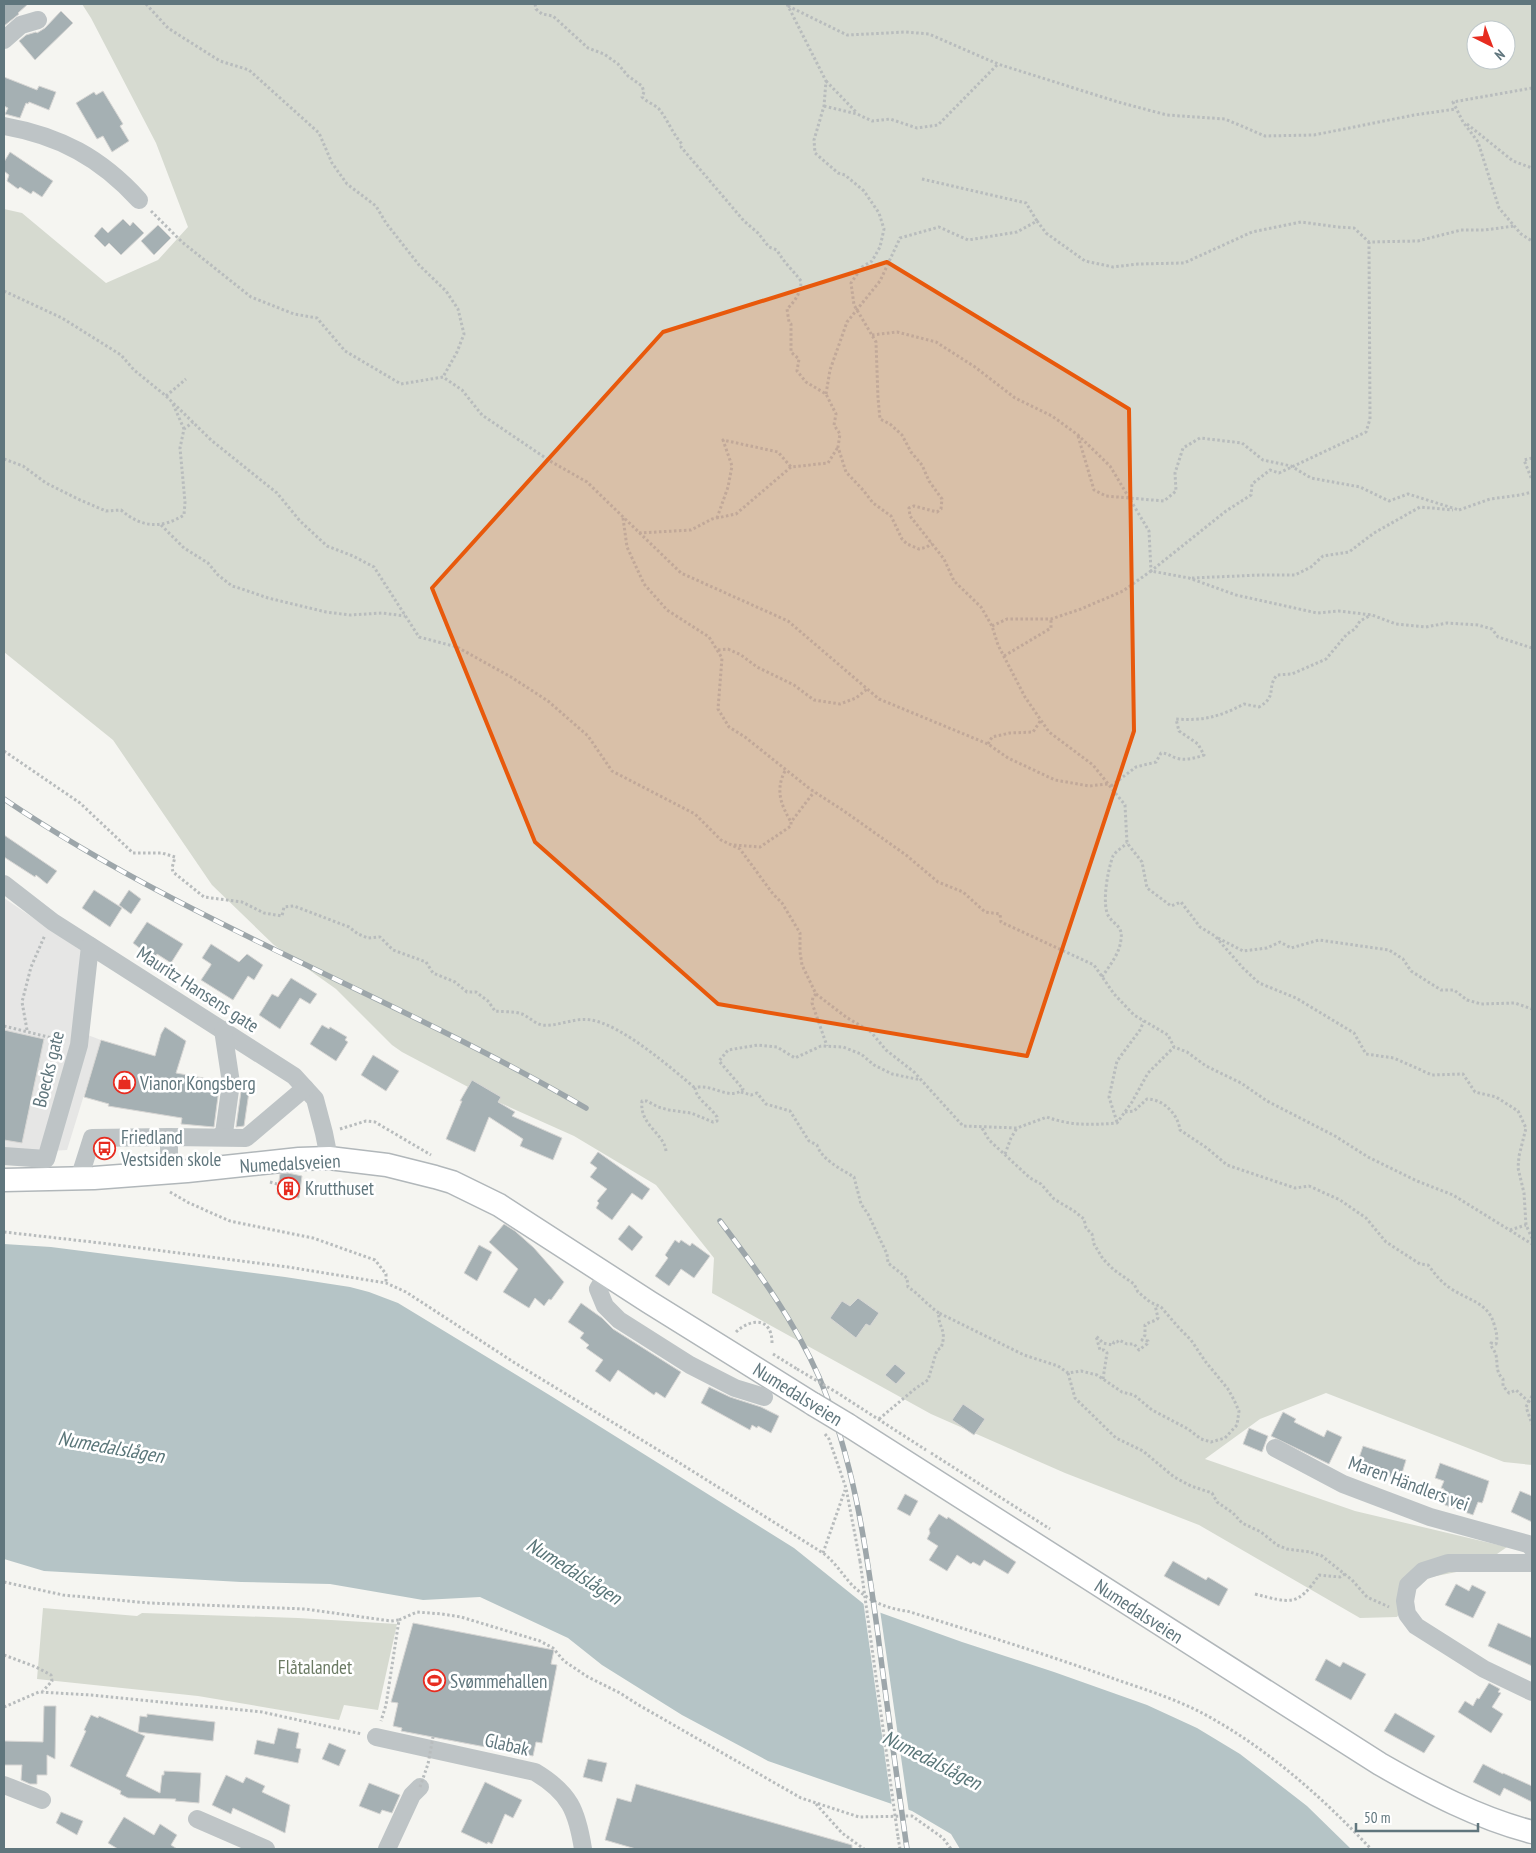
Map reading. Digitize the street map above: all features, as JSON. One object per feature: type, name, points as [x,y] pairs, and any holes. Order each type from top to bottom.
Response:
[{"type":"main road","name":"Numedalsveien","points":[[4,1180],[168,1180],[299,1159],[329,1158],[387,1165],[452,1182],[499,1205],[1380,1764],[1430,1792],[1464,1808],[1495,1821],[1532,1832]]},
{"type":"street","points":[[4,40],[21,25],[38,20]]},
{"type":"street","points":[[4,126],[31,131],[72,147],[98,162],[120,179],[139,200]]},
{"type":"street","name":"Mauritz Hansens gate","points":[[4,884],[53,922],[294,1076],[315,1100],[329,1158]]},
{"type":"street","name":"Boecks gate","points":[[4,1156],[46,1159],[79,1046],[90,946]]},
{"type":"street","points":[[220,1136],[224,1133],[231,1082],[223,1030]]},
{"type":"street","points":[[79,1179],[92,1138],[220,1136],[246,1138],[305,1088]]},
{"type":"street","points":[[168,1137],[168,1180]]},
{"type":"street","points":[[607,1274],[598,1289],[606,1306],[620,1320],[690,1365],[735,1388],[764,1396]]},
{"type":"street","name":"Maren Händlers vei","points":[[1275,1448],[1343,1484],[1430,1517],[1528,1544],[1532,1548]]},
{"type":"street","points":[[1532,1563],[1448,1563],[1423,1571],[1408,1585],[1405,1601],[1407,1614],[1416,1626],[1484,1669],[1532,1692]]},
{"type":"street","name":"Glabak","points":[[376,1737],[535,1772],[552,1782],[566,1796],[579,1822],[583,1849]]},
{"type":"street","points":[[4,1785],[42,1800]]},
{"type":"street","points":[[387,1849],[412,1795],[420,1788]]},
{"type":"street","points":[[197,1819],[266,1849]]},
{"type":"path","points":[[146,4],[168,28],[182,37],[220,61],[249,70],[319,133],[332,163],[347,184],[376,206],[386,223],[419,265],[446,290],[458,309],[464,334],[457,352],[443,377]]},
{"type":"path","points":[[535,4],[536,9],[542,14],[553,16],[588,48],[604,54],[642,86],[644,92],[642,97],[658,108],[668,122],[673,134],[682,144],[681,146],[744,221],[758,232],[770,247],[777,250],[783,261],[793,269],[801,281],[801,290],[787,309],[788,322],[791,324],[791,352],[799,359],[797,371],[806,382],[826,394],[836,414],[834,425],[840,434],[838,447],[828,463],[791,467],[736,514],[712,519],[691,530],[639,534]]},
{"type":"path","points":[[787,5],[846,35],[906,32],[929,34],[998,64],[1167,116],[1225,120],[1265,136],[1314,135],[1414,115],[1456,109]]},
{"type":"path","points":[[787,5],[826,81],[857,114]]},
{"type":"path","points":[[824,106],[857,114],[872,121],[890,119],[917,128],[938,124],[998,64]]},
{"type":"path","points":[[826,81],[824,106],[814,140],[815,153],[838,173],[845,175],[864,191],[880,213],[884,229],[880,247],[872,261],[862,266],[852,283],[854,305],[876,342],[880,419],[890,424],[902,435],[910,452],[922,465],[928,481],[942,499],[942,509],[937,512],[914,506],[909,508],[910,516],[944,559],[954,581],[981,607],[992,626],[1024,697],[1049,732],[1093,765],[1125,805],[1127,843],[1142,862],[1148,888],[1171,906],[1181,902],[1200,927],[1243,951],[1266,948],[1280,942],[1291,948],[1319,940],[1389,950],[1403,959],[1411,971],[1441,990],[1454,990],[1467,1000],[1480,1004],[1515,1003],[1532,1009]]},
{"type":"path","points":[[1532,88],[1453,102],[1463,122],[1478,142],[1499,208],[1521,234],[1532,241]]},
{"type":"path","points":[[1463,122],[1513,161],[1532,168]]},
{"type":"path","points":[[922,180],[1026,203],[1046,233],[1085,261],[1112,267],[1138,264],[1184,263],[1252,232],[1301,222],[1354,228],[1369,242],[1418,241],[1461,230],[1485,230],[1514,226]]},
{"type":"path","points":[[139,200],[182,242],[251,297],[294,314],[317,318],[345,350],[401,384],[443,377],[462,390],[482,415],[550,461],[587,482],[622,518],[681,573],[788,621],[879,700],[988,744],[1008,758],[1055,780],[1089,786],[1110,785],[1136,766],[1156,762],[1161,753],[1167,753],[1177,758],[1193,759],[1204,755],[1198,744],[1179,731],[1176,719],[1202,720],[1225,714],[1244,704],[1258,707],[1268,702],[1272,690],[1272,681],[1277,675],[1292,674],[1326,659],[1347,634],[1355,629],[1360,621],[1372,615]]},
{"type":"path","points":[[826,394],[830,370],[848,322],[856,309],[880,281],[900,238],[939,227],[968,240],[1017,232],[1037,221]]},
{"type":"path","points":[[992,626],[1007,619],[1051,619],[1081,609],[1123,591],[1226,511],[1251,495],[1252,484],[1270,470],[1279,473],[1366,432],[1370,419],[1369,242]]},
{"type":"path","points":[[4,291],[62,318],[122,355],[134,370],[166,396],[211,440],[277,493],[300,521],[327,546],[353,556],[374,568],[419,637],[457,647],[548,700],[588,736],[612,771],[695,814],[721,840],[740,849],[773,894],[782,903],[800,933],[802,965],[816,994],[846,1017],[871,1032],[886,1050],[914,1072],[963,1126],[1017,1128],[1047,1117],[1064,1123],[1095,1125],[1117,1123],[1148,1073],[1174,1047]]},
{"type":"path","points":[[872,335],[897,332],[936,342],[975,367],[1015,398],[1052,416],[1078,435],[1110,466],[1149,531],[1151,571]]},
{"type":"path","points":[[166,396],[186,379]]},
{"type":"path","points":[[4,459],[23,466],[46,483],[106,511],[121,510],[129,518],[149,524],[161,525],[171,523],[184,515],[185,502],[180,448],[184,428],[172,402]]},
{"type":"path","points":[[184,428],[193,422]]},
{"type":"path","points":[[1078,435],[1094,490],[1106,496],[1164,502],[1176,491],[1175,473],[1183,448],[1200,438],[1242,443],[1263,460],[1291,466],[1311,478],[1360,486],[1389,501],[1408,494],[1459,510]]},
{"type":"path","points":[[717,518],[728,487],[732,466],[723,440],[778,452],[791,467]]},
{"type":"path","points":[[838,447],[846,472],[873,503],[891,516],[902,540],[919,549],[927,547],[932,543]]},
{"type":"path","points":[[1532,458],[1524,460],[1532,480]]},
{"type":"path","points":[[1189,578],[1260,575],[1295,576],[1311,567],[1323,556],[1348,552],[1374,533],[1420,507],[1459,510],[1490,499],[1532,492]]},
{"type":"path","points":[[622,518],[627,547],[644,584],[667,610],[709,637],[718,650],[722,658],[718,708],[729,727],[745,737],[814,792],[906,855],[938,882],[963,892],[985,912],[1000,914],[1001,922],[1094,965],[1134,1015],[1168,1035],[1174,1047],[1187,1052],[1212,1070],[1241,1083],[1267,1101],[1335,1136],[1368,1157],[1453,1195],[1532,1244]]},
{"type":"path","points":[[161,525],[184,548],[208,563],[218,575],[237,587],[268,598],[326,612],[350,615],[382,613],[405,616]]},
{"type":"path","points":[[1151,571],[1189,578],[1236,595],[1317,613],[1339,611],[1372,615],[1396,624],[1426,628],[1447,623],[1478,625],[1492,629],[1498,637],[1532,648]]},
{"type":"path","points":[[1004,656],[1051,628],[1051,619]]},
{"type":"path","points":[[718,650],[728,649],[741,655],[757,667],[794,685],[814,700],[840,704],[856,698],[867,689]]},
{"type":"path","points":[[988,744],[992,737],[1010,733],[1033,732],[1041,720]]},
{"type":"path","points":[[4,751],[80,803],[132,853],[162,853],[175,857],[172,868],[173,872],[204,897],[242,902],[264,912],[282,916],[284,907],[294,906],[349,927],[358,934],[368,938],[380,937],[393,950],[426,962],[433,973],[455,982],[467,992],[476,992],[488,1001],[495,1011],[522,1014],[539,1024],[554,1026],[565,1022],[590,1020],[600,1022],[646,1049],[695,1088],[696,1094],[715,1112],[717,1117],[713,1122],[690,1113],[669,1110],[647,1101],[642,1101],[646,1120],[661,1138],[666,1151]]},
{"type":"path","points":[[785,770],[781,778],[780,798],[791,822]]},
{"type":"path","points":[[734,845],[760,846],[791,826],[791,822],[814,792]]},
{"type":"path","points":[[1102,977],[1119,950],[1122,937],[1118,924],[1109,917],[1106,909],[1106,881],[1114,855],[1127,843]]},
{"type":"path","points":[[27,1030],[22,1002],[31,967],[53,922]]},
{"type":"path","points":[[1215,936],[1259,983],[1296,998],[1354,1033],[1366,1054],[1394,1058],[1432,1075],[1463,1074],[1475,1092],[1496,1096],[1518,1111],[1526,1128],[1518,1168],[1524,1193],[1526,1225],[1532,1238]]},
{"type":"path","points":[[816,994],[813,997],[812,1003],[827,1046]]},
{"type":"path","points":[[1117,1123],[1108,1097],[1117,1061],[1140,1030],[1144,1021]]},
{"type":"path","points":[[4,1026],[27,1030],[79,1046]]},
{"type":"path","points":[[741,1092],[743,1089],[719,1061],[728,1050],[758,1045],[777,1047],[795,1058],[821,1046],[843,1047],[860,1054],[874,1066],[892,1074],[921,1080]]},
{"type":"path","points":[[695,1088],[707,1087],[734,1094],[741,1092],[751,1095],[757,1093],[766,1104],[790,1111],[809,1141],[817,1145],[819,1151],[830,1161],[854,1178],[861,1204],[868,1214],[887,1254],[888,1263],[907,1278],[908,1287],[917,1292],[931,1308],[1024,1355],[1058,1366],[1068,1373],[1075,1398],[1116,1438],[1143,1451],[1174,1477],[1191,1486],[1212,1493],[1217,1502],[1233,1513],[1242,1523],[1260,1532],[1278,1545],[1287,1549],[1297,1549],[1322,1556],[1345,1574],[1367,1596],[1407,1614]]},
{"type":"path","points":[[1125,1112],[1134,1111],[1147,1099],[1157,1099],[1179,1121],[1180,1130],[1207,1148],[1227,1166],[1295,1188],[1308,1186],[1340,1200],[1366,1218],[1386,1242],[1420,1264],[1428,1265],[1451,1290],[1483,1306],[1492,1314],[1497,1338],[1496,1344],[1491,1343],[1491,1348],[1496,1353],[1498,1373],[1503,1379],[1502,1386],[1509,1393],[1516,1390],[1529,1402]]},
{"type":"path","points":[[981,1128],[989,1140],[1030,1178],[1041,1184],[1054,1199],[1084,1219],[1086,1228],[1092,1234],[1094,1244],[1103,1259],[1114,1270],[1134,1284],[1138,1292],[1155,1305],[1161,1307],[1191,1340],[1228,1389],[1239,1411],[1236,1425],[1225,1438],[1211,1442],[1201,1439],[1188,1429],[1152,1410],[1134,1395],[1122,1392],[1103,1379],[1081,1371],[1068,1373]]},
{"type":"path","points":[[1005,1154],[1010,1138],[1017,1128]]},
{"type":"path","points":[[168,1180],[168,1190],[189,1203],[230,1221],[313,1238],[374,1260],[386,1274],[386,1283]]},
{"type":"path","points":[[1510,1231],[1526,1225]]},
{"type":"path","points":[[4,1232],[249,1262],[386,1283],[406,1292],[515,1363],[823,1553],[833,1561],[861,1593],[892,1610],[907,1611],[1066,1662],[1147,1690],[1203,1714],[1242,1737],[1289,1772],[1335,1812],[1371,1849]]},
{"type":"path","points":[[1103,1379],[1107,1353],[1104,1350],[1100,1350],[1096,1336],[1104,1343],[1113,1345],[1114,1342],[1119,1340],[1128,1344],[1134,1344],[1139,1350],[1148,1341],[1142,1340],[1145,1335],[1145,1325],[1158,1318],[1155,1305]]},
{"type":"path","points":[[879,1419],[928,1380],[937,1350],[941,1348],[943,1342],[944,1332],[938,1317],[939,1313]]},
{"type":"path","points":[[736,1332],[743,1326],[755,1321],[763,1323],[769,1330],[772,1343]]},
{"type":"path","points":[[798,1369],[1051,1529]]},
{"type":"path","points":[[1532,1396],[1526,1407],[1532,1424]]},
{"type":"path","points":[[821,1431],[828,1439],[846,1488],[860,1560],[900,1849]]},
{"type":"path","points":[[823,1553],[846,1488]]},
{"type":"path","points":[[1255,1594],[1283,1601],[1295,1600],[1306,1594],[1319,1575],[1340,1577],[1345,1574]]},
{"type":"path","points":[[4,1582],[63,1595],[149,1603],[305,1609],[391,1621],[399,1620],[417,1612],[461,1617],[540,1641],[553,1648],[564,1661],[588,1677],[620,1693],[801,1798],[859,1817],[912,1816],[943,1838],[951,1849]]},
{"type":"path","points":[[4,1707],[43,1692],[262,1712],[376,1737],[386,1705],[399,1620]]},
{"type":"path","points":[[4,1655],[51,1675],[52,1681],[43,1692]]},
{"type":"path","points":[[420,1788],[428,1764],[433,1737]]},
{"type":"path","points":[[815,1803],[842,1833],[864,1849]]},
{"type":"highlighted area","points":[[887,262],[1129,409],[1134,731],[1027,1056],[718,1004],[535,842],[432,588],[663,332]]},
{"type":"shaded area","points":[[4,898],[96,961],[85,1034],[101,1040],[67,1150],[36,1152],[4,1147]]},
{"type":"green space","points":[[82,4],[1532,4],[1532,1465],[1504,1462],[1326,1393],[1260,1419],[1205,1459],[1355,1511],[1507,1547],[1477,1568],[1421,1579],[1397,1617],[1360,1618],[1199,1525],[1065,1473],[931,1414],[712,1293],[714,1258],[656,1185],[574,1136],[487,1097],[402,1052],[392,1045],[336,989],[274,945],[212,885],[113,740],[4,652],[4,209],[22,213],[106,283],[158,260],[188,227],[156,143]]},
{"type":"green space","name":"Flåtalandet","points":[[43,1608],[137,1616],[142,1613],[298,1618],[397,1624],[378,1710],[344,1705],[339,1720],[198,1696],[37,1679]]},
{"type":"water","name":"Numedalslågen","points":[[4,1244],[51,1247],[285,1277],[350,1287],[398,1303],[794,1548],[870,1609],[1147,1705],[1197,1728],[1240,1754],[1307,1806],[1351,1849],[960,1849],[951,1834],[912,1811],[768,1761],[682,1715],[602,1665],[568,1638],[480,1597],[423,1600],[330,1584],[241,1582],[44,1571],[4,1559]]},
{"type":"pier","points":[[863,1600],[880,1610],[909,1813],[892,1807]]},
{"type":"building","points":[[4,4],[28,4],[4,26]]},
{"type":"building","points":[[61,11],[73,23],[35,60],[19,41],[26,35],[37,33],[45,28]]},
{"type":"building","points":[[4,77],[37,90],[39,86],[56,92],[49,110],[29,102],[28,104],[26,103],[20,118],[5,114],[8,108],[4,106]]},
{"type":"building","points":[[103,91],[123,124],[120,126],[129,141],[112,152],[103,136],[97,139],[76,103],[94,92],[96,95]]},
{"type":"building","points":[[10,152],[53,181],[42,197],[33,191],[31,194],[20,187],[18,189],[7,181],[9,175],[4,171],[4,162]]},
{"type":"building","points":[[123,219],[130,226],[133,222],[144,233],[121,255],[109,243],[105,247],[94,236],[102,227],[108,233]]},
{"type":"building","points":[[158,225],[171,238],[154,255],[141,241]]},
{"type":"building","points":[[4,835],[57,871],[47,884],[36,875],[35,877],[4,857]]},
{"type":"building","points":[[94,890],[122,908],[110,927],[82,908]]},
{"type":"building","points":[[129,890],[141,899],[131,914],[119,905]]},
{"type":"building","points":[[147,922],[183,944],[171,963],[157,954],[154,959],[133,943]]},
{"type":"building","points":[[211,944],[239,962],[247,954],[263,965],[254,980],[248,976],[233,1000],[201,980],[211,965],[202,958]]},
{"type":"building","points":[[291,978],[317,994],[310,1004],[300,998],[280,1029],[259,1015],[272,994],[278,997]]},
{"type":"building","points":[[322,1025],[329,1029],[330,1027],[347,1037],[345,1040],[348,1042],[336,1061],[310,1044]]},
{"type":"building","points":[[165,1027],[186,1041],[176,1073],[220,1081],[214,1127],[181,1124],[182,1118],[108,1106],[109,1104],[84,1097],[101,1040],[155,1056]]},
{"type":"building","points":[[4,1030],[44,1039],[22,1143],[4,1140]]},
{"type":"building","points":[[373,1055],[399,1071],[386,1091],[361,1075]]},
{"type":"building","points":[[472,1080],[501,1097],[498,1102],[515,1112],[512,1116],[562,1138],[553,1160],[520,1146],[523,1139],[489,1117],[475,1152],[446,1139],[462,1101],[460,1101]]},
{"type":"building","points":[[242,1084],[250,1085],[244,1126],[236,1127]]},
{"type":"building","points":[[598,1152],[650,1189],[642,1200],[632,1193],[612,1220],[596,1208],[599,1203],[597,1201],[607,1189],[590,1177],[597,1168],[590,1163]]},
{"type":"building","name":"Krutthuset","points":[[288,1173],[302,1176],[299,1198],[277,1194],[280,1174]]},
{"type":"building","points":[[504,1224],[534,1248],[564,1282],[551,1300],[549,1299],[544,1306],[535,1298],[529,1308],[503,1292],[518,1269],[489,1242]]},
{"type":"building","points":[[629,1225],[643,1237],[632,1251],[618,1239]]},
{"type":"building","points":[[675,1240],[679,1243],[681,1240],[690,1246],[692,1243],[710,1256],[694,1278],[681,1269],[669,1286],[655,1276],[668,1258],[665,1255]]},
{"type":"building","points":[[479,1245],[492,1252],[477,1281],[464,1273]]},
{"type":"building","points":[[858,1298],[879,1313],[870,1326],[866,1324],[856,1338],[830,1318],[842,1301],[850,1306]]},
{"type":"building","points":[[581,1303],[602,1318],[613,1329],[681,1372],[665,1398],[656,1392],[654,1395],[618,1370],[610,1382],[595,1371],[603,1360],[586,1348],[589,1345],[580,1338],[584,1333],[568,1322]]},
{"type":"building","points":[[895,1364],[906,1373],[896,1384],[885,1375]]},
{"type":"building","points":[[709,1387],[779,1416],[771,1433],[752,1425],[750,1430],[701,1403]]},
{"type":"building","points":[[963,1404],[985,1419],[974,1435],[952,1420]]},
{"type":"building","points":[[1283,1412],[1296,1419],[1294,1422],[1324,1437],[1327,1430],[1342,1437],[1329,1464],[1271,1436]]},
{"type":"building","points":[[1249,1428],[1268,1436],[1262,1452],[1243,1444]]},
{"type":"building","points":[[1363,1446],[1406,1460],[1400,1480],[1356,1467]]},
{"type":"building","points":[[1440,1463],[1489,1481],[1483,1501],[1482,1503],[1478,1502],[1473,1515],[1445,1505],[1444,1489],[1441,1488],[1444,1481],[1435,1478]]},
{"type":"building","points":[[1520,1491],[1532,1496],[1532,1522],[1511,1512]]},
{"type":"building","points":[[905,1494],[918,1501],[910,1516],[897,1509]]},
{"type":"building","points":[[939,1514],[947,1519],[948,1517],[1016,1562],[1008,1574],[984,1560],[980,1566],[973,1562],[971,1564],[957,1555],[947,1571],[929,1560],[938,1546],[927,1539],[930,1533],[929,1529]]},
{"type":"building","points":[[1173,1561],[1206,1580],[1208,1577],[1228,1589],[1219,1606],[1164,1576]]},
{"type":"building","points":[[1456,1584],[1469,1591],[1472,1585],[1486,1592],[1473,1618],[1445,1605]]},
{"type":"building","points":[[413,1623],[554,1650],[551,1664],[557,1665],[542,1743],[536,1742],[533,1756],[401,1731],[402,1728],[393,1726],[398,1703],[391,1702]]},
{"type":"building","points":[[1498,1623],[1532,1638],[1532,1666],[1488,1646]]},
{"type":"building","points":[[1326,1659],[1340,1667],[1343,1662],[1366,1674],[1351,1700],[1315,1680]]},
{"type":"building","points":[[1489,1683],[1500,1689],[1498,1692],[1501,1693],[1492,1707],[1503,1714],[1491,1733],[1458,1712],[1465,1701],[1473,1706]]},
{"type":"building","points":[[44,1706],[56,1706],[55,1759],[47,1755],[47,1775],[37,1775],[37,1784],[30,1784],[21,1780],[22,1765],[4,1765],[4,1741],[43,1742]]},
{"type":"building","points":[[1395,1713],[1435,1736],[1424,1753],[1384,1731]]},
{"type":"building","points":[[147,1714],[215,1722],[213,1741],[138,1732],[140,1716],[147,1717]]},
{"type":"building","points":[[91,1715],[98,1718],[99,1716],[145,1736],[126,1776],[160,1793],[164,1771],[201,1773],[199,1803],[175,1801],[176,1799],[128,1798],[120,1794],[121,1791],[70,1766]]},
{"type":"building","points":[[278,1728],[299,1733],[296,1748],[301,1749],[298,1763],[254,1754],[257,1740],[274,1744]]},
{"type":"building","points":[[329,1743],[346,1750],[339,1766],[322,1759]]},
{"type":"building","points":[[588,1759],[607,1763],[602,1782],[583,1777]]},
{"type":"building","points":[[1483,1764],[1532,1786],[1532,1802],[1504,1788],[1500,1796],[1473,1782]]},
{"type":"building","points":[[226,1775],[243,1783],[246,1777],[265,1786],[262,1792],[290,1805],[285,1833],[233,1808],[231,1814],[212,1805]]},
{"type":"building","points":[[485,1782],[522,1800],[513,1818],[505,1814],[492,1844],[488,1842],[487,1844],[461,1832]]},
{"type":"building","points":[[369,1783],[400,1795],[392,1813],[382,1810],[380,1814],[359,1806]]},
{"type":"building","points":[[636,1784],[852,1845],[852,1849],[636,1849],[605,1840],[617,1798],[631,1802]]},
{"type":"building","points":[[61,1812],[83,1821],[77,1835],[56,1823]]},
{"type":"building","points":[[124,1817],[154,1835],[160,1824],[177,1835],[171,1845],[177,1849],[118,1849],[108,1843]]},
{"type":"railway","points":[[4,799],[74,843],[145,884],[218,922],[441,1030],[586,1108]]},
{"type":"railway","points":[[720,1221],[761,1277],[798,1335],[819,1377],[841,1440],[857,1504],[869,1569],[907,1849]]},
{"type":"place","name":"Vianor Kongsberg","points":[[124,1083]]},
{"type":"place","name":"Friedland Vestsiden skole","points":[[105,1148]]},
{"type":"place","name":"Krutthuset","points":[[289,1188]]},
{"type":"place","name":"Svømmehallen","points":[[434,1681]]}]
